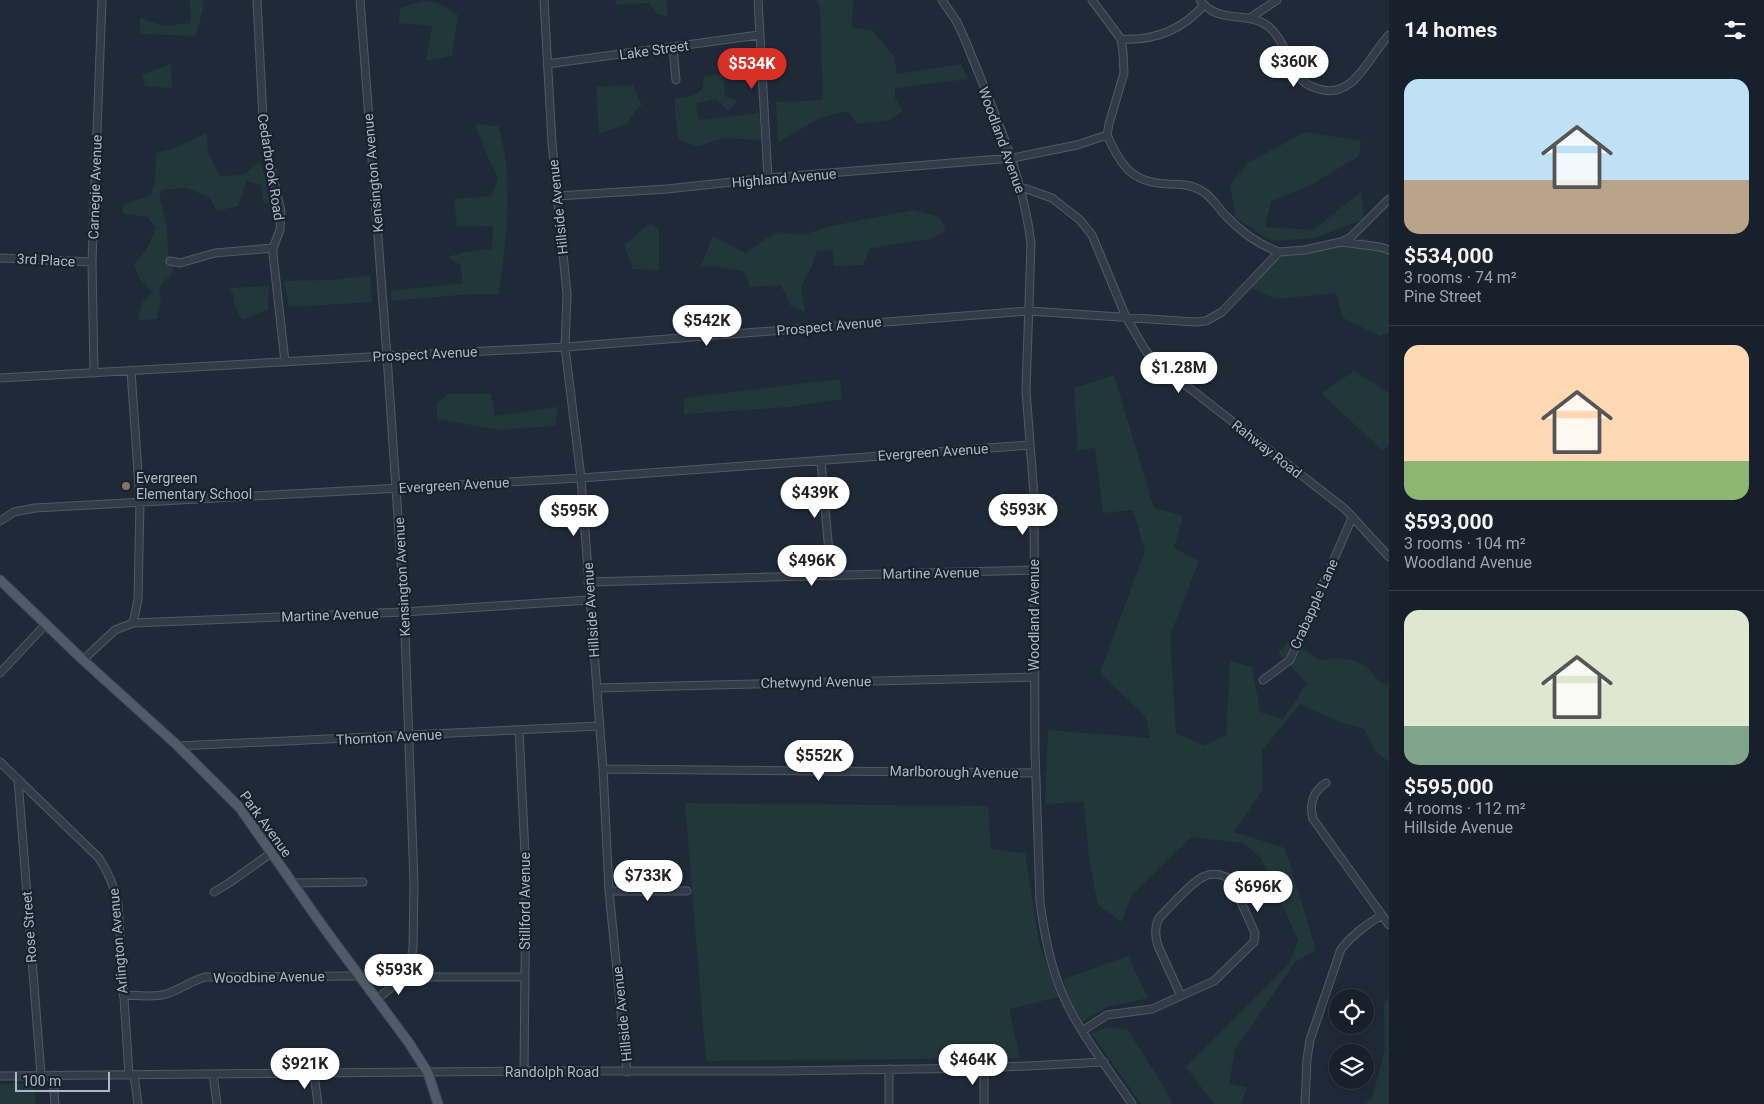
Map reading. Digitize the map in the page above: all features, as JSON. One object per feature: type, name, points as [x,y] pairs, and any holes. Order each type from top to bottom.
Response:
[{"type":"main road","name":"Park Avenue","points":[[0,580],[83,660],[178,746],[240,808],[291,883],[409,1043],[428,1073],[438,1104]]},
{"type":"street","name":"Carnegie Avenue","points":[[94,373],[92,262],[102,0]]},
{"type":"street","name":"Cedarbrook Road","points":[[257,0],[264,139],[281,211],[280,230],[273,248],[285,362]]},
{"type":"street","name":"Kensington Avenue","points":[[360,0],[388,356],[404,612],[414,899],[413,949],[405,974]]},
{"type":"street","name":"Hillside Avenue","points":[[544,0],[557,196],[567,294],[565,347],[581,478],[603,769],[609,891],[627,1072]]},
{"type":"street","points":[[758,0],[768,178]]},
{"type":"street","name":"Woodland Avenue","points":[[942,0],[966,42],[1011,158],[1021,187],[1029,220],[1031,244],[1026,391],[1034,495],[1034,677],[1040,902],[1043,925],[1062,993],[1082,1031],[1132,1104]]},
{"type":"street","points":[[1092,0],[1121,39],[1124,73],[1107,135],[1115,152],[1135,176],[1143,181],[1157,184],[1184,184],[1195,188],[1206,194],[1247,236],[1261,245],[1279,252],[1305,250],[1341,242],[1351,237],[1389,199]]},
{"type":"street","points":[[1250,18],[1277,0]]},
{"type":"street","points":[[1121,39],[1141,39],[1168,32],[1185,23],[1202,2],[1216,13],[1250,18],[1267,25],[1276,35],[1297,74],[1307,86],[1324,91],[1338,90],[1351,84],[1359,76],[1378,46],[1389,35]]},
{"type":"street","name":"Lake Street","points":[[548,64],[760,35]]},
{"type":"street","points":[[673,48],[676,80]]},
{"type":"street","name":"Highland Avenue","points":[[557,196],[667,189],[768,178],[1011,158],[1077,145],[1107,135]]},
{"type":"street","name":"Rahway Road","points":[[1021,187],[1052,198],[1080,220],[1095,242],[1126,317],[1154,361],[1345,509],[1389,557]]},
{"type":"street","points":[[1341,242],[1389,250]]},
{"type":"street","points":[[170,261],[180,263],[215,253],[273,248]]},
{"type":"street","name":"Prospect Avenue","points":[[0,378],[565,347],[1029,311],[1195,322],[1206,321],[1222,312],[1279,252]]},
{"type":"street","name":"3rd Place","points":[[0,258],[92,262]]},
{"type":"street","points":[[131,371],[140,501],[138,600],[133,623]]},
{"type":"street","name":"Evergreen Avenue","points":[[0,521],[14,512],[24,509],[140,501],[581,478],[1030,445]]},
{"type":"street","points":[[821,461],[831,576]]},
{"type":"street","name":"Crabapple Lane","points":[[1263,680],[1290,660],[1352,518]]},
{"type":"street","name":"Martine Avenue","points":[[588,582],[1034,570]]},
{"type":"street","name":"Martine Avenue","points":[[83,660],[105,637],[115,630],[133,623],[404,612],[590,600]]},
{"type":"street","points":[[0,673],[46,624]]},
{"type":"street","name":"Chetwynd Avenue","points":[[597,688],[1034,677]]},
{"type":"street","name":"Thornton Avenue","points":[[178,746],[600,726]]},
{"type":"street","name":"Stillford Avenue","points":[[519,730],[526,874],[524,1071]]},
{"type":"street","name":"Arlington Avenue","points":[[0,762],[99,858],[107,869],[114,885],[118,904],[131,1075],[138,1104]]},
{"type":"street","name":"Marlborough Avenue","points":[[603,769],[1036,772]]},
{"type":"street","name":"Rose Street","points":[[18,779],[41,1075]]},
{"type":"street","points":[[1326,783],[1317,790],[1312,801],[1311,813],[1313,818],[1389,925]]},
{"type":"street","points":[[214,892],[271,853]]},
{"type":"street","points":[[1082,1031],[1107,1015],[1152,1009],[1181,996],[1214,981],[1254,942],[1255,933],[1231,880],[1226,876],[1213,874],[1206,875],[1198,880],[1159,918],[1156,924],[1158,946],[1181,996]]},
{"type":"street","points":[[291,883],[363,882]]},
{"type":"street","points":[[609,891],[687,891]]},
{"type":"street","points":[[1305,1104],[1310,1040],[1341,949],[1349,938],[1382,915]]},
{"type":"street","points":[[376,1000],[405,974],[421,977],[525,977]]},
{"type":"street","name":"Woodbine Avenue","points":[[124,995],[164,995],[180,989],[197,979],[206,978],[358,976]]},
{"type":"street","name":"Randolph Road","points":[[0,1076],[984,1068],[1104,1062]]},
{"type":"street","points":[[984,1068],[984,1104]]},
{"type":"street","points":[[889,1069],[889,1104]]},
{"type":"street","points":[[213,1074],[217,1104]]},
{"type":"street","points":[[314,1074],[318,1104]]},
{"type":"street","points":[[53,1075],[55,1104]]},
{"type":"green space","points":[[190,0],[202,0],[204,4],[196,36],[140,34],[140,18],[164,26],[191,23]]},
{"type":"green space","points":[[617,0],[666,0],[668,16],[657,14],[649,3],[614,5]]},
{"type":"green space","points":[[815,0],[854,0],[851,27],[873,31],[894,56],[897,74],[961,64],[968,79],[895,88],[895,98],[903,110],[891,120],[857,124],[847,111],[820,118],[778,142],[776,102],[823,100],[820,6]]},
{"type":"green space","points":[[423,1],[438,3],[458,15],[452,56],[426,61],[432,26],[399,23],[400,8]]},
{"type":"green space","points":[[171,64],[172,88],[145,86],[142,75]]},
{"type":"green space","points":[[723,74],[725,96],[737,101],[728,111],[716,99],[696,103],[698,120],[759,113],[761,140],[723,138],[697,147],[678,139],[675,98],[689,97],[702,90],[704,77]]},
{"type":"green space","points":[[633,85],[642,105],[635,111],[628,123],[599,134],[596,87]]},
{"type":"green space","points":[[475,123],[499,127],[505,155],[507,213],[499,294],[471,294],[392,301],[390,291],[463,283],[460,265],[448,257],[464,252],[492,249],[493,226],[457,227],[454,199],[492,196],[498,177],[487,156]]},
{"type":"green space","points":[[1305,132],[1361,141],[1359,156],[1311,185],[1271,201],[1265,227],[1313,230],[1361,192],[1364,219],[1315,238],[1271,241],[1236,218],[1230,185],[1248,163]]},
{"type":"green space","points":[[207,133],[208,153],[220,176],[243,175],[260,162],[274,204],[263,202],[261,185],[247,181],[238,206],[217,211],[210,198],[187,188],[161,190],[160,199],[167,227],[168,254],[174,271],[159,287],[161,302],[157,319],[138,320],[142,303],[153,292],[140,280],[134,264],[148,247],[156,227],[147,217],[123,213],[123,205],[151,195],[155,179],[156,153],[170,150]]},
{"type":"green space","points":[[914,210],[939,217],[946,230],[931,239],[870,248],[863,265],[834,266],[833,250],[817,251],[812,266],[801,287],[805,312],[790,305],[781,285],[750,287],[743,271],[701,266],[713,236],[745,253],[777,232],[803,235],[831,226]]},
{"type":"green space","points":[[650,223],[659,230],[659,270],[633,269],[624,245]]},
{"type":"green space","points":[[1364,238],[1389,250],[1389,332],[1380,336],[1343,318],[1336,293],[1275,299],[1247,286],[1274,251]]},
{"type":"green space","points":[[370,275],[372,302],[289,307],[284,281],[331,280]]},
{"type":"green space","points":[[269,286],[268,309],[242,320],[235,307],[230,288]]},
{"type":"green space","points":[[1354,371],[1389,393],[1389,446],[1382,450],[1321,393]]},
{"type":"green space","points":[[1114,375],[1154,508],[1183,516],[1174,548],[1199,561],[1170,636],[1176,733],[1205,746],[1226,735],[1230,661],[1252,667],[1260,712],[1283,719],[1307,683],[1278,653],[1290,640],[1320,660],[1335,658],[1361,663],[1377,679],[1389,685],[1389,762],[1376,752],[1364,729],[1339,722],[1300,704],[1262,751],[1263,789],[1234,832],[1285,848],[1316,950],[1295,962],[1235,1050],[1229,1084],[1247,1088],[1241,1104],[1214,1104],[1186,1067],[1289,964],[1298,940],[1261,858],[1243,843],[1191,837],[1131,896],[1122,922],[1098,905],[1089,859],[1084,802],[1045,804],[1048,730],[1150,738],[1146,717],[1100,673],[1145,551],[1133,510],[1103,513],[1095,448],[1078,450],[1074,388]]},
{"type":"green space","points":[[840,379],[842,399],[790,407],[684,414],[684,398]]},
{"type":"green space","points":[[448,394],[491,394],[495,416],[558,407],[555,426],[499,430],[437,419],[437,403]]},
{"type":"green space","points":[[685,803],[988,806],[991,849],[1025,853],[1039,942],[1058,997],[1009,1009],[1020,1058],[706,1061]]},
{"type":"green space","points":[[1128,956],[1148,998],[1107,1007],[1082,1022],[1066,992],[1064,979]]},
{"type":"green space","points":[[1389,999],[1389,1104],[1365,1104],[1372,1098],[1385,1050],[1384,1004]]},
{"type":"green space","points":[[1108,1027],[1127,1029],[1164,1087],[1172,1104],[1141,1104],[1091,1033]]},
{"type":"green space","points":[[0,1084],[33,1084],[36,1104],[0,1104]]},
{"type":"place","name":"Evergreen Elementary School","points":[[126,486]]}]
